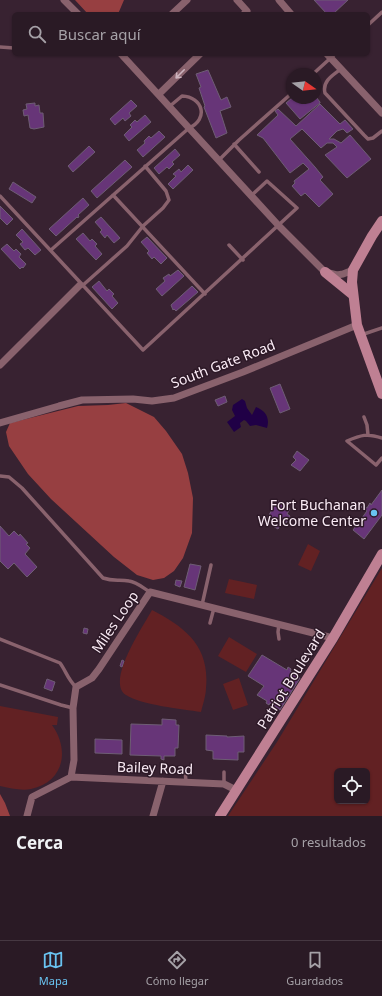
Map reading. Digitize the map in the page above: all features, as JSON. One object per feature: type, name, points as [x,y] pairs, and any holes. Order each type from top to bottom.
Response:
[{"type":"street","points":[[64,0],[76,12]]},
{"type":"street","points":[[174,12],[187,0]]},
{"type":"street","points":[[237,0],[244,12]]},
{"type":"street","points":[[279,0],[289,12]]},
{"type":"street","points":[[126,56],[189,128],[279,226],[324,272],[352,296]]},
{"type":"street","points":[[159,94],[198,56]]},
{"type":"street","points":[[332,56],[341,69],[382,113]]},
{"type":"street","points":[[382,221],[353,270],[352,296],[356,325],[382,394]]},
{"type":"street","points":[[324,272],[337,275],[353,270]]},
{"type":"street","points":[[0,365],[81,286]]},
{"type":"street","name":"South Gate Road","points":[[0,423],[82,400],[152,400],[174,398],[243,372],[356,325]]},
{"type":"street","name":"Patriot Boulevard","points":[[220,816],[333,638],[382,554]]},
{"type":"street","name":"Miles Loop","points":[[76,687],[92,678],[150,592],[333,638]]},
{"type":"street","points":[[27,816],[32,797],[71,778],[74,760],[73,708],[76,687]]},
{"type":"street","name":"Bailey Road","points":[[71,778],[224,784],[236,790]]},
{"type":"street","points":[[153,816],[163,781]]},
{"type":"lane","points":[[370,23],[382,12]]},
{"type":"lane","points":[[0,47],[12,48]]},
{"type":"lane","points":[[319,68],[330,56]]},
{"type":"lane","points":[[341,69],[329,78],[324,88],[325,93],[368,138],[373,138],[382,132]]},
{"type":"lane","points":[[51,250],[145,166],[189,128],[195,125],[201,118],[202,108],[197,101],[190,96],[182,96],[170,106]]},
{"type":"lane","points":[[219,160],[234,144],[286,98]]},
{"type":"lane","points":[[234,144],[260,172]]},
{"type":"lane","points":[[81,286],[127,246],[143,226],[163,208],[169,200],[166,191],[145,166]]},
{"type":"lane","points":[[0,196],[51,250],[81,286],[143,350],[243,260],[297,208],[267,181],[252,195]]},
{"type":"lane","points":[[113,195],[205,294]]},
{"type":"lane","points":[[229,244],[243,260]]},
{"type":"lane","points":[[360,336],[382,328]]},
{"type":"lane","points":[[364,417],[368,435]]},
{"type":"lane","points":[[382,438],[374,435],[362,435],[347,442],[376,465],[382,458]]},
{"type":"lane","points":[[0,476],[9,477],[22,488],[103,578],[111,581],[129,581],[150,592]]},
{"type":"lane","points":[[202,605],[211,564]]},
{"type":"lane","points":[[210,623],[214,608]]},
{"type":"lane","points":[[279,624],[279,639]]},
{"type":"lane","points":[[0,639],[60,663],[70,681],[76,687]]},
{"type":"lane","points":[[0,684],[73,708]]},
{"type":"lane","points":[[185,770],[186,782]]},
{"type":"lane","points":[[224,772],[224,784]]},
{"type":"shaded area","points":[[75,0],[124,0],[119,12],[86,12]]},
{"type":"shaded area","points":[[242,399],[245,401],[247,408],[252,415],[256,407],[265,413],[268,421],[267,428],[256,425],[250,426],[244,420],[240,423],[241,427],[234,432],[227,422],[235,416],[232,410],[233,405]]},
{"type":"shaded area","points":[[126,403],[154,417],[182,454],[188,473],[193,498],[192,533],[183,558],[174,571],[164,578],[153,580],[137,575],[114,557],[51,499],[28,474],[9,446],[6,432],[10,423],[78,406]]},
{"type":"shaded area","points":[[308,544],[320,551],[311,571],[298,565]]},
{"type":"shaded area","points":[[382,568],[382,816],[228,816],[277,742]]},
{"type":"shaded area","points":[[229,579],[257,585],[254,599],[225,593]]},
{"type":"shaded area","points":[[152,610],[175,623],[185,631],[199,649],[204,660],[206,673],[206,694],[201,712],[141,701],[126,695],[121,688],[120,678],[128,653]]},
{"type":"shaded area","points":[[229,637],[257,654],[246,672],[218,656]]},
{"type":"shaded area","points":[[239,678],[248,705],[233,710],[223,684]]},
{"type":"shaded area","points":[[0,706],[58,717],[57,725],[52,725],[58,735],[61,745],[61,764],[51,780],[31,789],[23,790],[0,786]]},
{"type":"shaded area","points":[[0,794],[5,803],[10,816],[0,816]]},
{"type":"building","points":[[314,0],[348,0],[335,12],[325,12]]},
{"type":"building","points":[[208,70],[221,100],[227,97],[231,107],[220,111],[227,133],[216,138],[204,107],[205,106],[199,88],[201,87],[196,74]]},
{"type":"building","points":[[131,100],[137,106],[129,113],[131,116],[125,121],[123,118],[115,125],[110,119]]},
{"type":"building","points":[[35,103],[35,106],[39,105],[40,113],[43,113],[44,127],[34,129],[30,128],[28,115],[24,116],[23,110],[27,109],[26,104]]},
{"type":"building","points":[[287,104],[319,104],[300,119]]},
{"type":"building","points":[[320,104],[340,124],[345,120],[353,129],[347,133],[343,129],[337,131],[329,139],[334,139],[341,143],[350,135],[371,159],[347,178],[325,155],[337,147],[333,143],[327,143],[321,148],[302,129],[290,139],[323,177],[320,180],[333,194],[319,207],[305,193],[301,196],[292,186],[295,183],[294,181],[309,169],[303,163],[290,173],[263,138],[257,135],[278,115],[275,111],[278,109],[296,126]]},
{"type":"building","points":[[145,115],[151,122],[129,141],[124,135],[132,127],[130,125],[135,120],[137,122]]},
{"type":"building","points":[[159,131],[165,137],[143,157],[137,150],[145,143],[144,141],[149,136],[151,138]]},
{"type":"building","points":[[89,146],[95,152],[73,172],[68,166]]},
{"type":"building","points":[[175,149],[180,155],[172,162],[174,164],[169,169],[167,167],[159,174],[154,168]]},
{"type":"building","points":[[125,160],[132,167],[97,198],[91,191]]},
{"type":"building","points":[[188,165],[193,170],[173,189],[168,184],[176,176],[173,174],[179,169],[181,172]]},
{"type":"building","points":[[13,182],[36,197],[32,203],[9,189]]},
{"type":"building","points":[[83,198],[89,205],[78,215],[78,218],[77,217],[56,236],[49,229]]},
{"type":"building","points":[[0,206],[13,219],[7,225],[0,218]]},
{"type":"building","points":[[101,217],[120,238],[114,243],[107,235],[105,238],[100,232],[102,230],[95,222]]},
{"type":"building","points":[[22,229],[41,250],[35,255],[28,248],[25,250],[20,244],[23,242],[16,235]]},
{"type":"building","points":[[83,233],[90,241],[92,239],[97,244],[95,246],[102,254],[96,260],[76,239]]},
{"type":"building","points":[[147,237],[167,258],[161,264],[154,257],[152,259],[147,253],[149,251],[141,242]]},
{"type":"building","points":[[7,244],[14,251],[16,249],[21,254],[19,257],[26,264],[23,268],[22,267],[20,269],[1,249]]},
{"type":"building","points":[[178,270],[184,276],[162,296],[156,289],[165,281],[163,278],[169,274],[170,276]]},
{"type":"building","points":[[99,281],[107,291],[109,289],[114,294],[112,296],[118,303],[112,309],[92,287]]},
{"type":"building","points":[[192,286],[198,292],[176,311],[174,309],[173,310],[171,305]]},
{"type":"building","points":[[280,384],[290,409],[280,413],[270,388]]},
{"type":"building","points":[[225,396],[227,402],[218,406],[215,400]]},
{"type":"building","points":[[297,451],[309,460],[300,471],[291,465],[296,460],[293,457]]},
{"type":"building","name":"Fort Buchanan Welcome Center","points":[[382,490],[382,515],[364,539],[353,530],[367,511],[361,507],[363,505],[367,508],[370,503],[371,505]]},
{"type":"building","points":[[277,500],[290,509],[287,514],[290,516],[286,523],[283,521],[278,529],[271,525],[273,522],[267,519]]},
{"type":"building","points":[[0,526],[9,536],[14,531],[19,536],[20,534],[28,543],[26,544],[30,548],[25,554],[37,567],[27,577],[14,563],[8,569],[0,561]]},
{"type":"building","points":[[190,564],[201,566],[195,590],[184,587]]},
{"type":"building","points":[[176,580],[182,581],[180,587],[175,585]]},
{"type":"building","points":[[84,628],[88,629],[87,634],[83,633]]},
{"type":"building","points":[[262,655],[287,670],[288,667],[291,669],[290,671],[300,678],[280,710],[270,703],[269,705],[266,703],[267,701],[257,695],[264,686],[248,676]]},
{"type":"building","points":[[122,660],[124,661],[122,667],[120,666]]},
{"type":"building","points":[[47,679],[55,682],[52,691],[44,688]]},
{"type":"building","points":[[162,719],[176,720],[176,725],[179,725],[178,748],[175,748],[175,756],[164,756],[164,760],[161,759],[161,756],[130,755],[131,724],[162,725]]},
{"type":"building","points":[[206,735],[227,737],[244,736],[244,752],[238,752],[238,760],[213,759],[213,751],[206,750]]},
{"type":"building","points":[[95,739],[122,740],[122,754],[95,753]]},
{"type":"place","name":"Fort Buchanan Welcome Center","points":[[374,513]]}]
